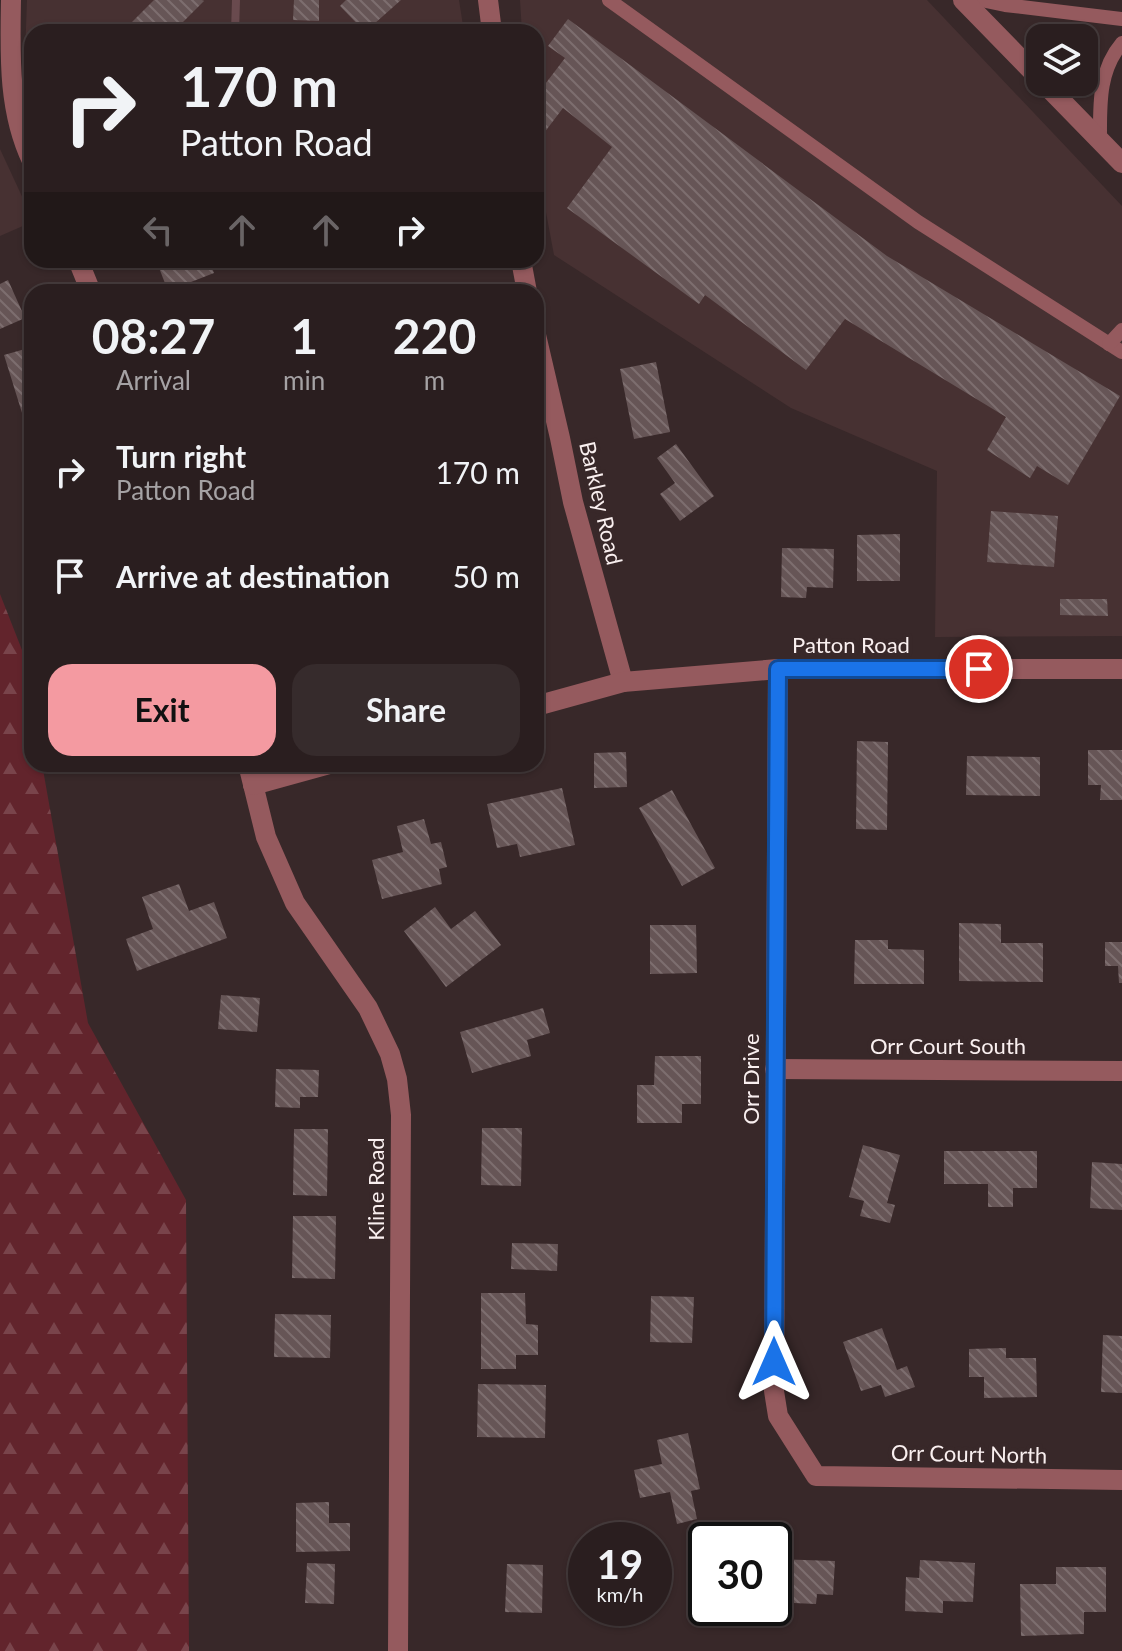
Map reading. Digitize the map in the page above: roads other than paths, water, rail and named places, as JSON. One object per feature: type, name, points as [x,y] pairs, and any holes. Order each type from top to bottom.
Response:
[{"type":"street","points":[[11,0],[13,103],[24,142]]},
{"type":"street","points":[[488,0],[491,24]]},
{"type":"street","points":[[963,0],[1026,65]]},
{"type":"street","points":[[1056,96],[1122,163]]},
{"type":"street","name":"Barkley Road","points":[[544,369],[573,502],[623,682]]},
{"type":"street","name":"Patton Road","points":[[544,704],[623,682],[778,669],[1122,669]]},
{"type":"street","name":"Orr Drive","points":[[778,669],[774,1391],[778,1416],[816,1476]]},
{"type":"street","name":"Kline Road","points":[[250,772],[266,837],[295,903],[368,1008],[390,1054],[397,1079],[401,1115],[398,1651]]},
{"type":"street","points":[[253,785],[300,772]]},
{"type":"street","name":"Orr Court South","points":[[775,1069],[1122,1071]]},
{"type":"street","name":"Orr Court North","points":[[816,1476],[1122,1480]]},
{"type":"lane","points":[[609,0],[918,222],[1116,348],[1122,330]]},
{"type":"lane","points":[[981,0],[1122,19]]},
{"type":"lane","points":[[1100,141],[1104,72],[1122,43]]},
{"type":"waterway","points":[[235,24],[236,0]]}]
